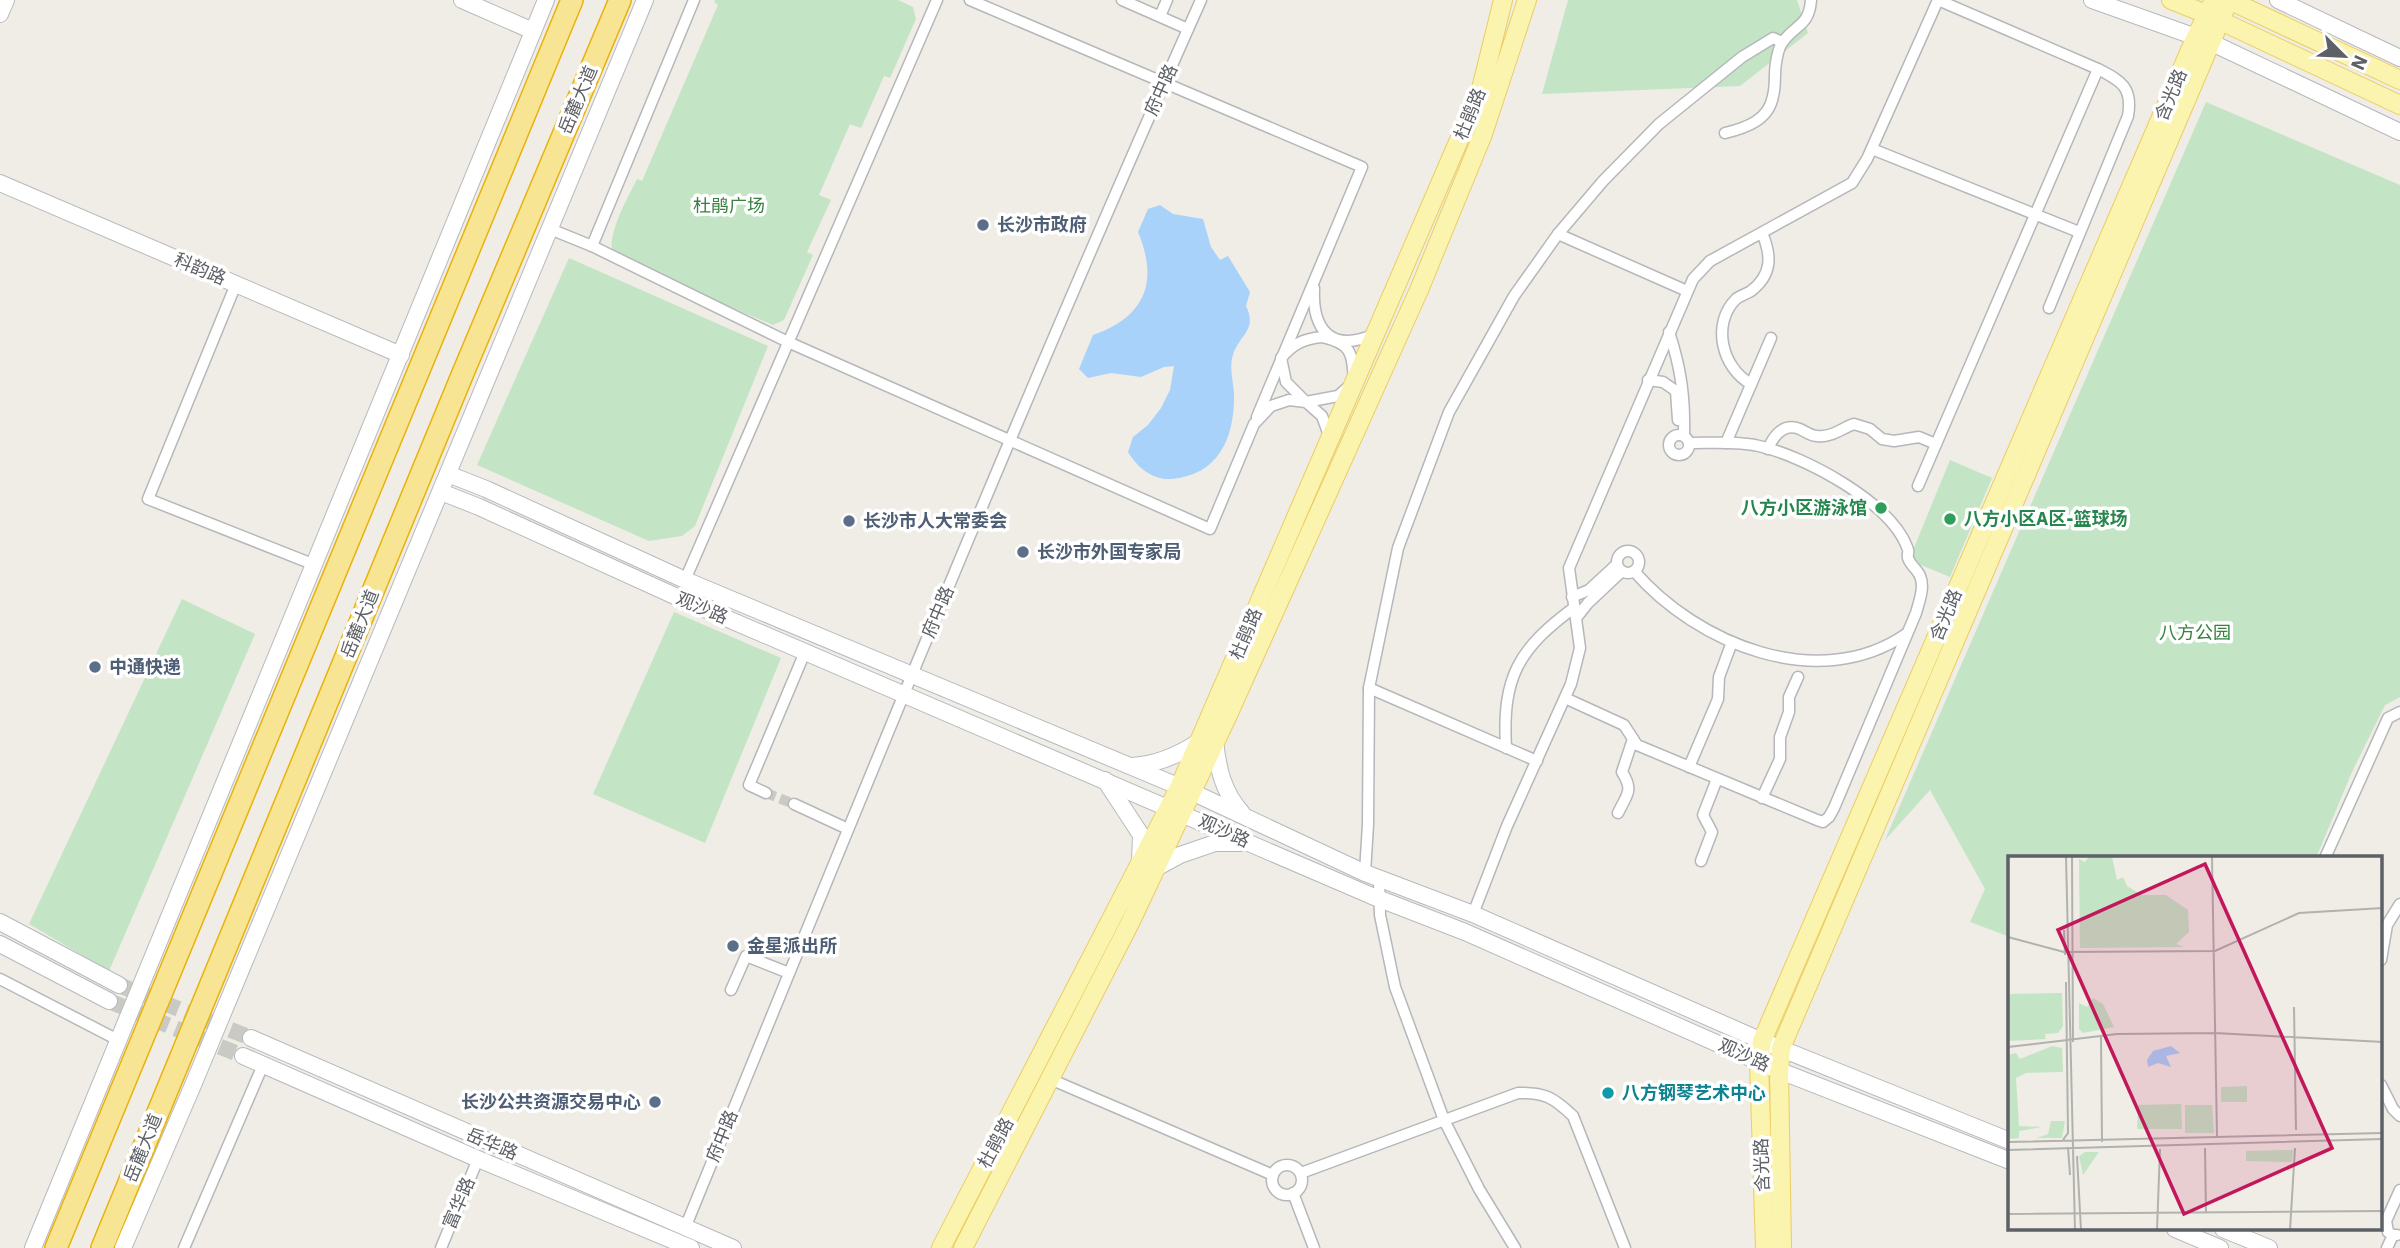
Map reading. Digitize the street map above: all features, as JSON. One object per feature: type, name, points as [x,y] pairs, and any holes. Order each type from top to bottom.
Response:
[{"type":"highway","points":[[56,1248],[572,0]]},
{"type":"highway","name":"岳麓大道","points":[[102,1248],[458,384],[620,0]]},
{"type":"main road","name":"杜鹃路","points":[[1208,741],[1354,382],[1481,89],[1503,0]]},
{"type":"main road","name":"杜鹃路","points":[[963,1248],[1156,868],[1185,790],[1424,278],[1483,134],[1527,0]]},
{"type":"main road","points":[[2171,0],[2213,11],[2400,105]]},
{"type":"main road","name":"含光路","points":[[1782,1248],[1779,1070],[1781,1048],[2204,39],[2213,11],[2229,0]]},
{"type":"main road","points":[[2229,0],[2400,80]]},
{"type":"main road","name":"含光路","points":[[1765,1248],[1759,1062],[1762,1041],[2204,39]]},
{"type":"main road","name":"杜鹃路","points":[[941,1248],[1138,870],[1176,811]]},
{"type":"street","points":[[0,13],[6,0]]},
{"type":"street","points":[[462,0],[533,31]]},
{"type":"street","points":[[33,1248],[546,0]]},
{"type":"street","points":[[122,1248],[645,0]]},
{"type":"street","points":[[592,246],[694,0]]},
{"type":"street","points":[[685,580],[937,0]]},
{"type":"street","points":[[550,229],[592,246],[788,342],[1210,530],[1362,167],[970,0]]},
{"type":"street","points":[[1160,16],[1167,0]]},
{"type":"street","name":"府中路","points":[[683,1241],[903,694],[1201,0]]},
{"type":"street","points":[[1725,133],[1744,129],[1758,121],[1766,112],[1773,96],[1773,76],[1782,42],[1805,22],[1810,12],[1811,0]]},
{"type":"street","points":[[1473,914],[1507,826],[1571,684],[1580,648],[1569,568],[1693,279],[1710,261],[1852,183],[1872,149],[1938,0],[2098,69],[2116,78],[2125,87],[2130,102],[2128,116],[2049,309]]},
{"type":"street","points":[[2092,0],[2204,39],[2400,132]]},
{"type":"street","points":[[2278,0],[2400,58]]},
{"type":"street","points":[[1127,1],[1188,29]]},
{"type":"street","points":[[1516,1248],[1479,1189],[1444,1121],[1395,987],[1380,915],[1380,899],[1372,876],[1368,824],[1369,688],[1398,548],[1449,412],[1514,296],[1558,234],[1603,181],[1659,124],[1742,57],[1773,38],[1782,42]]},
{"type":"street","points":[[1918,486],[2098,69]]},
{"type":"street","points":[[1872,149],[2079,232]]},
{"type":"street","name":"科韵路","points":[[0,183],[401,355]]},
{"type":"street","points":[[1751,384],[1731,369],[1724,353],[1723,326],[1736,300],[1750,292],[1762,280],[1768,267],[1770,251],[1762,233]]},
{"type":"street","points":[[1558,234],[1687,291]]},
{"type":"street","points":[[1254,424],[1271,406],[1289,400],[1306,402],[1338,396],[1354,382],[1352,354],[1341,342],[1326,333],[1315,316],[1314,279]]},
{"type":"street","points":[[236,284],[148,499],[315,565]]},
{"type":"street","points":[[1669,332],[1684,392],[1684,438]]},
{"type":"street","points":[[1281,358],[1291,346],[1306,339],[1322,337],[1341,342],[1358,342],[1375,334]]},
{"type":"street","points":[[1726,443],[1771,338]]},
{"type":"street","points":[[1281,358],[1286,382],[1322,416],[1331,439]]},
{"type":"street","points":[[1648,380],[1663,382],[1676,391],[1684,438]]},
{"type":"street","points":[[1768,449],[1773,438],[1784,428],[1795,427],[1816,437],[1830,435],[1854,424],[1870,429],[1882,439],[1894,441],[1919,437],[1936,444]]},
{"type":"street","points":[[1565,698],[1624,725],[1637,745],[1817,820],[1823,822],[1829,817],[1916,613],[1921,593],[1921,577],[1909,560],[1908,549],[1896,528],[1866,499],[1835,477],[1758,446],[1684,438]]},
{"type":"street","name":"观沙路","points":[[448,474],[685,580],[1185,790],[1372,876],[1473,914],[1762,1041],[2008,1141]]},
{"type":"street","name":"观沙路","points":[[441,492],[677,597],[1380,899],[1465,932],[1759,1062],[2008,1160]]},
{"type":"street","points":[[1506,748],[1505,706],[1511,680],[1524,653],[1609,573],[1624,569]]},
{"type":"street","points":[[1575,607],[1588,603],[1624,569]]},
{"type":"street","points":[[1624,569],[1675,610],[1705,629],[1770,655],[1813,661],[1863,657],[1906,635]]},
{"type":"street","points":[[1689,768],[1718,699],[1719,677],[1732,642]]},
{"type":"street","points":[[766,793],[749,785],[805,652]]},
{"type":"street","points":[[1762,798],[1780,759],[1780,737],[1789,712],[1789,697],[1798,677]]},
{"type":"street","points":[[1369,688],[1537,761]]},
{"type":"street","points":[[2326,856],[2388,718],[2400,712]]},
{"type":"street","points":[[1618,813],[1630,788],[1622,772],[1633,740]]},
{"type":"street","points":[[1126,766],[1161,761],[1208,741],[1229,799],[1246,817]]},
{"type":"street","points":[[1701,861],[1712,832],[1703,815],[1717,779]]},
{"type":"street","points":[[1105,780],[1141,835],[1142,852],[1138,870]]},
{"type":"street","points":[[794,804],[848,829]]},
{"type":"street","points":[[1156,868],[1180,855],[1215,843],[1249,842]]},
{"type":"street","points":[[2382,954],[2387,925],[2400,904]]},
{"type":"street","points":[[0,922],[119,985]]},
{"type":"street","points":[[0,944],[109,1001]]},
{"type":"street","points":[[731,990],[746,956],[789,973]]},
{"type":"street","points":[[0,979],[118,1041]]},
{"type":"street","name":"岳华路","points":[[251,1038],[683,1241]]},
{"type":"street","name":"岳华路","points":[[243,1056],[478,1159],[683,1241],[733,1248]]},
{"type":"street","points":[[184,1248],[263,1065]]},
{"type":"street","points":[[1050,1079],[1273,1175]]},
{"type":"street","points":[[2382,1087],[2393,1109],[2400,1116]]},
{"type":"street","points":[[1301,1173],[1518,1093],[1541,1092],[1573,1116],[1625,1248]]},
{"type":"street","name":"富华路","points":[[441,1248],[478,1159]]},
{"type":"street","points":[[1285,1165],[1294,1167],[1301,1173],[1302,1182],[1293,1193],[1280,1193],[1274,1186],[1273,1175],[1285,1165]]},
{"type":"street","points":[[2387,1248],[2396,1235],[2388,1232],[2386,1221],[2400,1190]]},
{"type":"street","points":[[1293,1193],[1314,1248]]},
{"type":"street","points":[[2177,1230],[2220,1248]]},
{"type":"street","points":[[2225,1230],[2269,1248]]},
{"type":"green space","name":"杜鹃广场","points":[[715,0],[898,0],[913,7],[916,19],[890,78],[884,76],[861,128],[850,124],[819,195],[831,200],[807,252],[813,255],[784,320],[773,325],[614,257],[612,249],[618,218],[637,179],[642,181],[718,5]]},
{"type":"green space","points":[[1568,0],[1797,0],[1808,33],[1740,86],[1542,94]]},
{"type":"green space","name":"八方公园","points":[[2206,102],[2400,185],[2400,697],[2385,705],[2352,772],[2317,856],[2008,856],[2008,936],[1970,922],[1985,889],[1930,790],[1885,840]]},
{"type":"green space","points":[[569,258],[768,346],[695,526],[682,536],[649,541],[477,465]]},
{"type":"green space","name":"八方小区A区-篮球场","points":[[1950,460],[1992,478],[1950,577],[1909,560]]},
{"type":"green space","points":[[182,599],[255,634],[109,971],[29,924]]},
{"type":"green space","points":[[674,612],[781,658],[705,843],[593,794]]},
{"type":"water","points":[[1160,205],[1173,214],[1203,219],[1211,247],[1220,260],[1228,256],[1250,292],[1246,306],[1249,327],[1232,360],[1234,409],[1227,438],[1221,451],[1202,470],[1171,479],[1146,472],[1128,452],[1133,437],[1148,425],[1161,408],[1170,390],[1174,366],[1164,367],[1141,377],[1111,373],[1088,378],[1079,369],[1093,335],[1125,318],[1136,308],[1143,296],[1147,267],[1138,232],[1148,209]]},
{"type":"tunnel","points":[[766,793],[794,804]]},
{"type":"tunnel","points":[[119,985],[251,1038]]},
{"type":"tunnel","points":[[109,1001],[243,1056]]},
{"type":"place","name":"长沙市政府","points":[[983,225]]},
{"type":"place","name":"八方小区游泳馆","points":[[1881,508]]},
{"type":"place","name":"八方小区A区-篮球场","points":[[1950,519]]},
{"type":"place","name":"长沙市人大常委会","points":[[849,521]]},
{"type":"place","name":"长沙市外国专家局","points":[[1023,552]]},
{"type":"place","name":"中通快递","points":[[95,667]]},
{"type":"place","name":"金星派出所","points":[[733,946]]},
{"type":"place","name":"八方钢琴艺术中心","points":[[1608,1093]]},
{"type":"place","name":"长沙公共资源交易中心","points":[[655,1102]]}]
